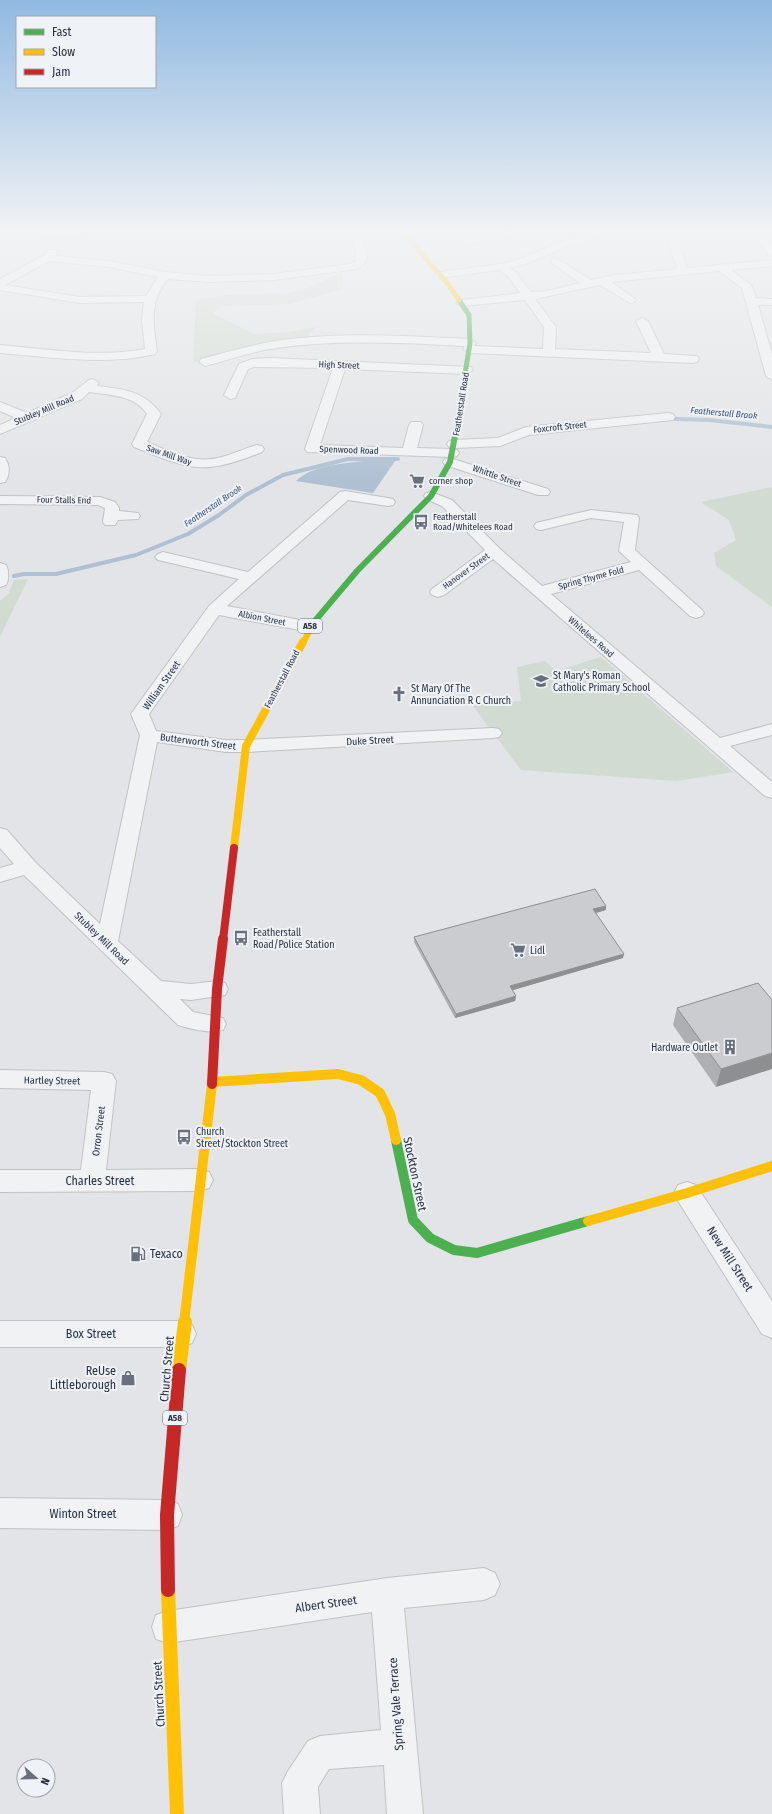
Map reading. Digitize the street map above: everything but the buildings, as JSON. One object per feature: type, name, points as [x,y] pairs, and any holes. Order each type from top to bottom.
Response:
[{"type":"main road","name":"Featherstall Road","points":[[215,1024],[217,989],[246,746],[310,626],[357,571],[431,496],[452,453],[470,346],[469,315]]},
{"type":"main road","name":"Church Street","points":[[177,1814],[168,1627],[167,1515],[182,1334],[212,1082],[215,1024]]},
{"type":"main road","name":"Stockton Street","points":[[212,1082],[338,1074],[361,1080],[380,1093],[390,1114],[413,1220],[430,1238],[454,1250],[478,1253],[687,1193],[772,1166]]},
{"type":"street","points":[[0,349],[83,356],[152,354],[147,325],[148,315]]},
{"type":"street","points":[[542,315],[550,328],[549,352]]},
{"type":"street","points":[[755,315],[772,376]]},
{"type":"street","points":[[642,321],[659,357]]},
{"type":"street","points":[[205,362],[230,353],[258,347],[318,339],[367,338],[549,352],[693,359]]},
{"type":"street","name":"High Street","points":[[230,395],[243,367],[252,363],[269,362],[467,370]]},
{"type":"street","name":"Spenwood Road","points":[[340,365],[312,449],[452,453]]},
{"type":"street","name":"Stubley Mill Road","points":[[0,430],[77,396],[90,386]]},
{"type":"street","name":"Saw Mill Way","points":[[90,386],[138,399],[151,407],[154,414],[132,445],[192,467],[223,460],[249,450]]},
{"type":"street","points":[[0,406],[26,418]]},
{"type":"street","name":"Foxcroft Street","points":[[452,453],[500,442],[526,431],[668,417]]},
{"type":"street","points":[[409,452],[416,425]]},
{"type":"street","name":"Whittle Street","points":[[452,453],[544,492]]},
{"type":"street","points":[[0,461],[2,473],[0,479]]},
{"type":"street","name":"William Street","points":[[150,735],[140,714],[215,609],[249,577],[345,495],[388,502]]},
{"type":"street","name":"Whitelees Road","points":[[431,496],[446,503],[494,551],[539,592],[772,792]]},
{"type":"street","name":"Four Stalls End","points":[[0,500],[100,501],[105,502],[112,508],[111,518],[133,516]]},
{"type":"street","name":"Spring Thyme Fold","points":[[541,526],[591,514],[632,518],[627,551],[696,613]]},
{"type":"street","name":"Hanover Street","points":[[438,592],[494,551]]},
{"type":"street","points":[[163,557],[249,577]]},
{"type":"street","name":"Spring Thyme Fold","points":[[539,592],[642,564]]},
{"type":"street","points":[[0,568],[0,582]]},
{"type":"street","name":"Albion Street","points":[[215,609],[310,626]]},
{"type":"street","points":[[717,744],[772,729]]},
{"type":"street","name":"Duke Street","points":[[246,746],[493,733]]},
{"type":"street","points":[[107,942],[150,735]]},
{"type":"street","name":"Butterworth Street","points":[[150,735],[226,746],[246,746]]},
{"type":"street","name":"Stubley Mill Road","points":[[0,835],[28,867],[186,1019],[215,1024]]},
{"type":"street","points":[[0,875],[28,867]]},
{"type":"street","points":[[156,989],[191,992],[217,989]]},
{"type":"street","name":"Hartley Street","points":[[0,1079],[104,1081]]},
{"type":"street","name":"Orron Street","points":[[92,1181],[104,1081]]},
{"type":"street","name":"Charles Street","points":[[0,1181],[200,1180]]},
{"type":"street","name":"New Mill Street","points":[[687,1193],[772,1325]]},
{"type":"street","name":"Box Street","points":[[0,1334],[182,1334]]},
{"type":"street","name":"Winton Street","points":[[0,1514],[167,1515]]},
{"type":"street","name":"Albert Street","points":[[168,1627],[387,1594],[484,1584]]},
{"type":"street","name":"Spring Vale Terrace","points":[[387,1594],[398,1746],[405,1814]]},
{"type":"street","points":[[302,1814],[300,1783],[320,1753],[398,1746]]},
{"type":"shaded area","points":[[195,315],[215,315],[255,334],[288,332],[316,327],[304,340],[225,354],[193,363]]},
{"type":"shaded area","points":[[772,487],[772,607],[716,566],[714,553],[736,540],[729,520],[701,502]]},
{"type":"shaded area","points":[[28,579],[0,637],[0,601],[9,593],[14,580]]},
{"type":"shaded area","points":[[601,657],[733,772],[677,781],[521,770],[472,705],[521,701],[517,667],[545,661],[556,671]]},
{"type":"water","points":[[363,461],[395,461],[373,493],[296,481],[319,468]]},
{"type":"waterway","name":"Featherstall Brook","points":[[675,419],[709,420],[772,427]]},
{"type":"waterway","name":"Featherstall Brook","points":[[14,576],[24,574],[56,574],[136,555],[188,534],[219,515],[246,495],[283,475],[348,459],[398,459]]},
{"type":"traffic: fast","points":[[314,622],[357,571],[431,496],[450,462],[467,370],[470,343],[469,315]]},
{"type":"traffic: fast","points":[[396,1140],[413,1220],[430,1238],[454,1250],[477,1253],[588,1221]]},
{"type":"traffic: slow","points":[[234,848],[246,746],[314,622]]},
{"type":"traffic: slow","points":[[212,1082],[338,1074],[361,1080],[380,1093],[390,1114],[396,1140]]},
{"type":"traffic: slow","points":[[179,1370],[212,1084]]},
{"type":"traffic: slow","points":[[588,1221],[687,1193],[772,1166]]},
{"type":"traffic: slow","points":[[168,1590],[177,1814]]},
{"type":"traffic: jam","points":[[212,1084],[217,989],[234,848]]},
{"type":"traffic: jam","points":[[168,1590],[167,1515],[179,1370]]},
{"type":"place","name":"corner shop","points":[[417,481]]},
{"type":"place","name":"Featherstall Road/Whitelees Road","points":[[421,522]]},
{"type":"place","name":"St Mary's Roman Catholic Primary School","points":[[541,681]]},
{"type":"place","name":"St Mary Of The Annunciation R C Church","points":[[399,694]]},
{"type":"place","name":"Featherstall Road/Police Station","points":[[241,938]]},
{"type":"place","name":"Lidl","points":[[518,950]]},
{"type":"place","name":"Hardware Outlet","points":[[730,1047]]},
{"type":"place","name":"Church Street/Stockton Street","points":[[184,1137]]},
{"type":"place","name":"Texaco","points":[[138,1254]]},
{"type":"place","name":"ReUse Littleborough","points":[[128,1378]]}]
